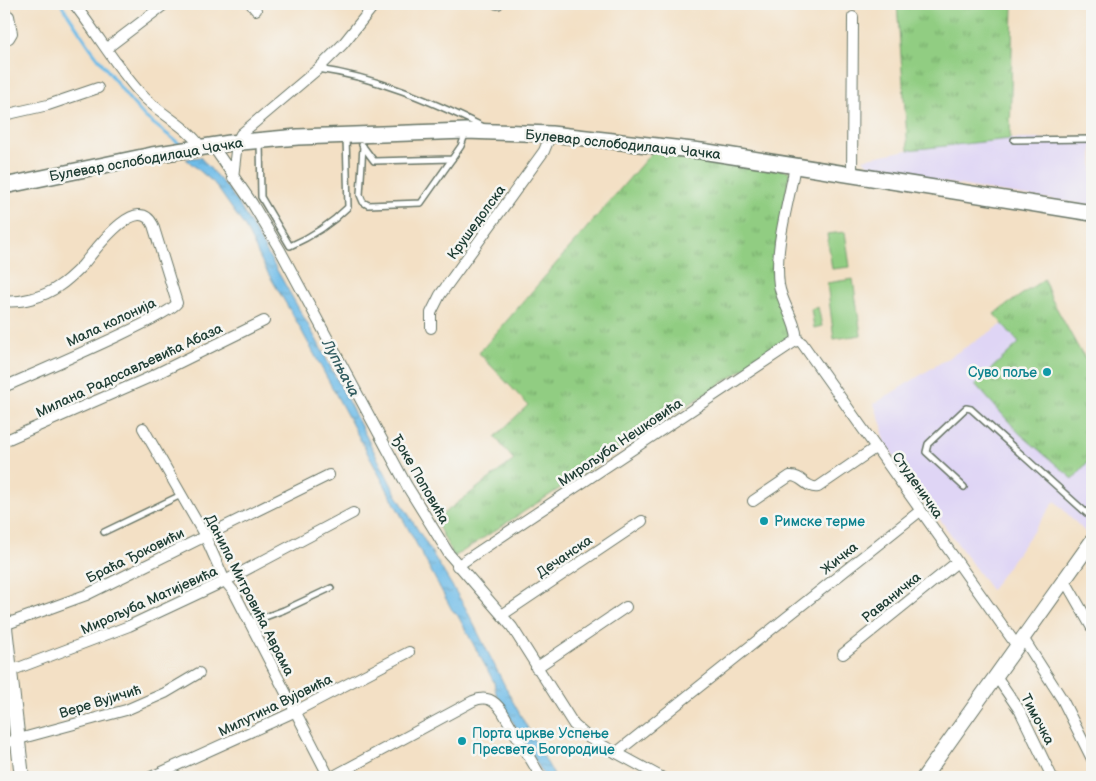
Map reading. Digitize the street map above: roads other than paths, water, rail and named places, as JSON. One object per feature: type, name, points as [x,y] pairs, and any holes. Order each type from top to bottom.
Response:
[{"type":"main road","name":"Булевар ослободилаца Чачка","points":[[4,186],[174,151],[237,142],[356,138],[466,131],[551,134],[702,150],[852,176],[1092,213]]},
{"type":"main road","points":[[924,777],[1092,541]]},
{"type":"main road","points":[[4,622],[7,672],[22,777]]},
{"type":"street","name":"Ђоке Поповића","points":[[74,4],[140,93],[154,108],[207,146],[252,203],[280,250],[407,486],[457,566],[512,627],[536,668],[574,725],[589,738],[661,777]]},
{"type":"street","points":[[108,48],[165,4]]},
{"type":"street","points":[[233,178],[237,142],[249,126],[318,69],[343,44],[375,4]]},
{"type":"street","points":[[4,40],[9,38],[12,33],[9,16]]},
{"type":"street","points":[[852,176],[853,17]]},
{"type":"street","points":[[4,115],[48,105],[98,88]]},
{"type":"street","name":"Крушедолска","points":[[431,328],[431,313],[440,295],[544,151],[551,134]]},
{"type":"street","points":[[795,166],[780,254],[779,277],[782,297],[796,328],[797,340]]},
{"type":"street","name":"Мала колонија","points":[[4,301],[19,301],[53,290],[70,278],[103,240],[119,225],[134,216],[142,215],[149,219],[153,226],[177,303],[172,308],[140,324],[4,387]]},
{"type":"street","name":"Милана Радосављевића Абаза","points":[[4,441],[148,378],[264,321]]},
{"type":"street","name":"Студеничка","points":[[797,340],[808,352],[956,563],[1020,642],[1062,699],[1092,760]]},
{"type":"street","name":"Мирољуба Нешковића","points":[[457,566],[797,340]]},
{"type":"street","name":"Данила Митровића Аврама","points":[[143,428],[205,536],[226,581],[234,592],[294,712],[331,777]]},
{"type":"street","points":[[753,501],[790,476],[797,476],[812,488],[818,487],[875,448]]},
{"type":"street","name":"Браћа Ђоковићи","points":[[4,622],[86,595],[329,475]]},
{"type":"street","name":"Жичка","points":[[616,753],[920,511]]},
{"type":"street","name":"Мирољуба Матијевића","points":[[7,672],[129,626],[226,581],[353,514]]},
{"type":"street","name":"Дечанска","points":[[502,615],[642,521]]},
{"type":"street","name":"Раваничка","points":[[843,654],[956,563]]},
{"type":"street","points":[[1064,580],[1092,628]]},
{"type":"street","points":[[536,668],[626,607]]},
{"type":"street","name":"Милутина Вујовића","points":[[151,777],[294,712],[409,652]]},
{"type":"street","name":"Вере Вујичић","points":[[4,744],[126,710],[165,693],[200,673]]},
{"type":"street","name":"Тимочка","points":[[996,676],[1020,711],[1052,777]]},
{"type":"street","points":[[331,777],[473,701],[488,698],[496,702],[541,777]]},
{"type":"lane","points":[[318,69],[348,73],[434,103],[495,132]]},
{"type":"lane","points":[[356,138],[360,195],[363,202],[368,205],[421,203],[461,146],[466,131]]},
{"type":"lane","points":[[356,138],[374,161],[452,159]]},
{"type":"lane","points":[[260,141],[261,197],[290,246],[313,236],[329,225],[348,207],[356,138]]},
{"type":"lane","points":[[1014,140],[1092,139]]},
{"type":"lane","points":[[964,488],[926,452],[928,444],[966,408],[971,409],[1001,434],[1092,518]]},
{"type":"lane","points":[[104,532],[182,495]]},
{"type":"lane","points":[[249,623],[284,610],[331,588]]},
{"type":"water","points":[[200,157],[230,191],[249,221],[316,339],[396,494],[465,607],[512,700],[555,777],[545,777],[496,693],[494,682],[458,616],[452,610],[298,324],[265,268],[245,227],[214,183],[186,159]]},
{"type":"waterway","name":"Лупњача","points":[[61,4],[89,46],[129,99],[145,117],[181,145]]},
{"type":"place","name":"Суво поље","points":[[1047,372]]},
{"type":"place","name":"Римске терме","points":[[764,521]]},
{"type":"place","name":"Порта цркве Успење Пресвете Богородице","points":[[462,741]]}]
